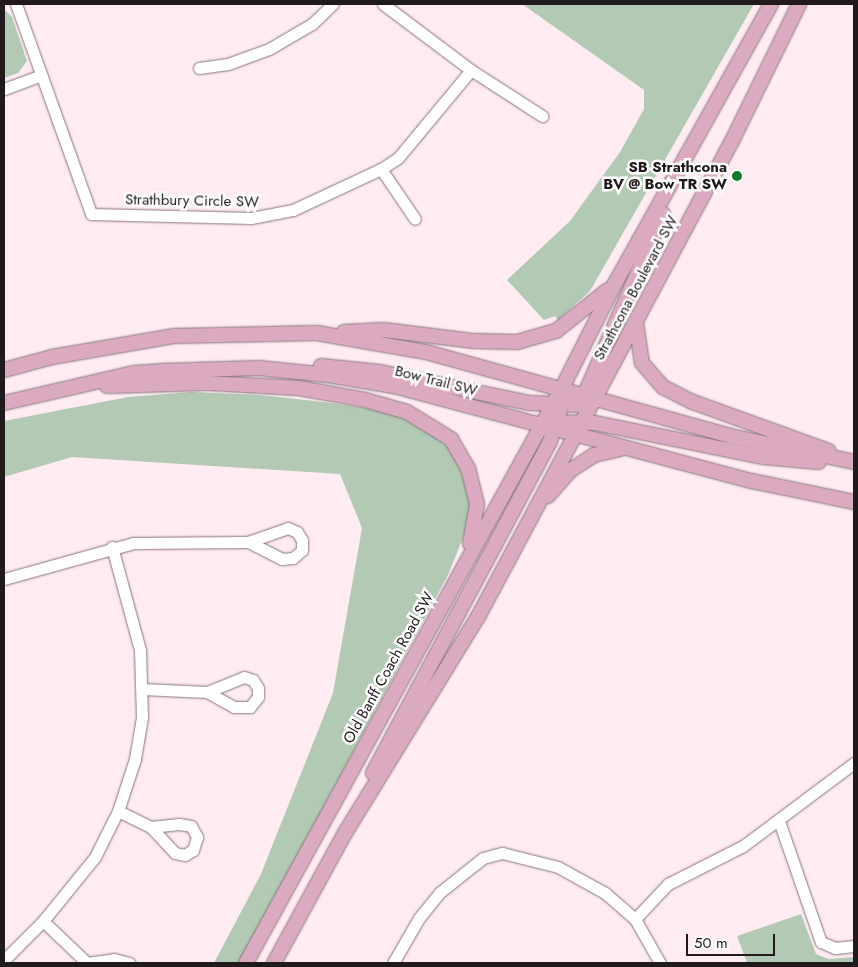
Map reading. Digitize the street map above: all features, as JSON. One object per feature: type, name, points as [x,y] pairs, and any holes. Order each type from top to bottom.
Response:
[{"type":"main road","name":"Strathcona Boulevard SW","points":[[561,390],[613,287],[691,152],[772,4]]},
{"type":"main road","name":"Strathcona Boulevard SW","points":[[586,400],[636,323],[732,141],[799,4]]},
{"type":"main road","points":[[274,963],[346,833],[478,617],[538,508],[576,426],[691,152]]},
{"type":"main road","points":[[317,333],[384,330],[474,341],[517,342],[556,331],[613,287]]},
{"type":"main road","points":[[636,323],[642,363],[662,387],[693,402],[854,462]]},
{"type":"main road","name":"Bow Trail SW","points":[[4,370],[52,357],[173,336],[317,333],[426,352],[561,390],[586,400],[730,436],[854,462]]},
{"type":"main road","points":[[259,368],[323,366],[380,372],[501,399],[558,404],[586,400]]},
{"type":"main road","name":"Bow Trail SW","points":[[4,403],[40,393],[134,373],[259,368],[398,387],[550,425],[576,426]]},
{"type":"main road","points":[[40,393],[172,383],[259,385],[333,393],[407,412],[452,439],[468,468],[477,504],[462,568]]},
{"type":"main road","name":"Old Banff Coach Road SW","points":[[246,963],[462,568],[550,425],[561,390]]},
{"type":"main road","points":[[346,833],[382,755],[550,425]]},
{"type":"main road","points":[[576,426],[798,463],[854,462]]},
{"type":"main road","points":[[576,426],[629,448],[752,481],[854,502]]},
{"type":"main road","points":[[538,508],[571,470],[594,455],[629,448]]},
{"type":"street","name":"Strathbury Circle SW","points":[[16,4],[91,214],[265,217],[293,210],[381,169],[414,142],[471,70]]},
{"type":"street","points":[[199,68],[228,64],[269,49],[312,24],[333,4]]},
{"type":"street","points":[[383,4],[471,70],[542,116]]},
{"type":"street","points":[[4,89],[42,75]]},
{"type":"street","points":[[381,169],[415,219]]},
{"type":"street","points":[[4,579],[112,547],[155,540],[248,542]]},
{"type":"street","points":[[4,960],[43,921],[94,857],[118,811],[136,759],[142,689],[136,630],[112,547]]},
{"type":"street","points":[[142,689],[207,692]]},
{"type":"street","points":[[635,919],[681,875],[743,846],[779,821],[854,763]]},
{"type":"street","points":[[118,811],[151,827]]},
{"type":"street","points":[[779,821],[821,942],[835,948],[854,946]]},
{"type":"street","points":[[393,963],[419,918],[439,893],[483,858],[502,853],[549,864],[591,883],[635,919],[660,963]]},
{"type":"street","points":[[43,921],[87,962],[114,959],[128,963]]},
{"type":"green space","points":[[522,4],[754,4],[590,291],[558,320],[555,316],[544,320],[507,280],[570,221],[620,152],[644,109],[644,90]]},
{"type":"green space","points":[[4,9],[12,17],[27,61],[18,73],[4,78]]},
{"type":"green space","points":[[191,392],[260,395],[378,410],[418,424],[456,453],[472,490],[471,518],[448,575],[240,963],[214,963],[261,874],[333,693],[362,528],[340,474],[72,457],[4,477],[4,421],[128,397]]},
{"type":"green space","points":[[801,914],[816,954],[829,959],[854,957],[854,963],[747,963],[737,936]]},
{"type":"place","name":"SB Strathcona BV @ Bow TR SW","points":[[737,176]]}]
